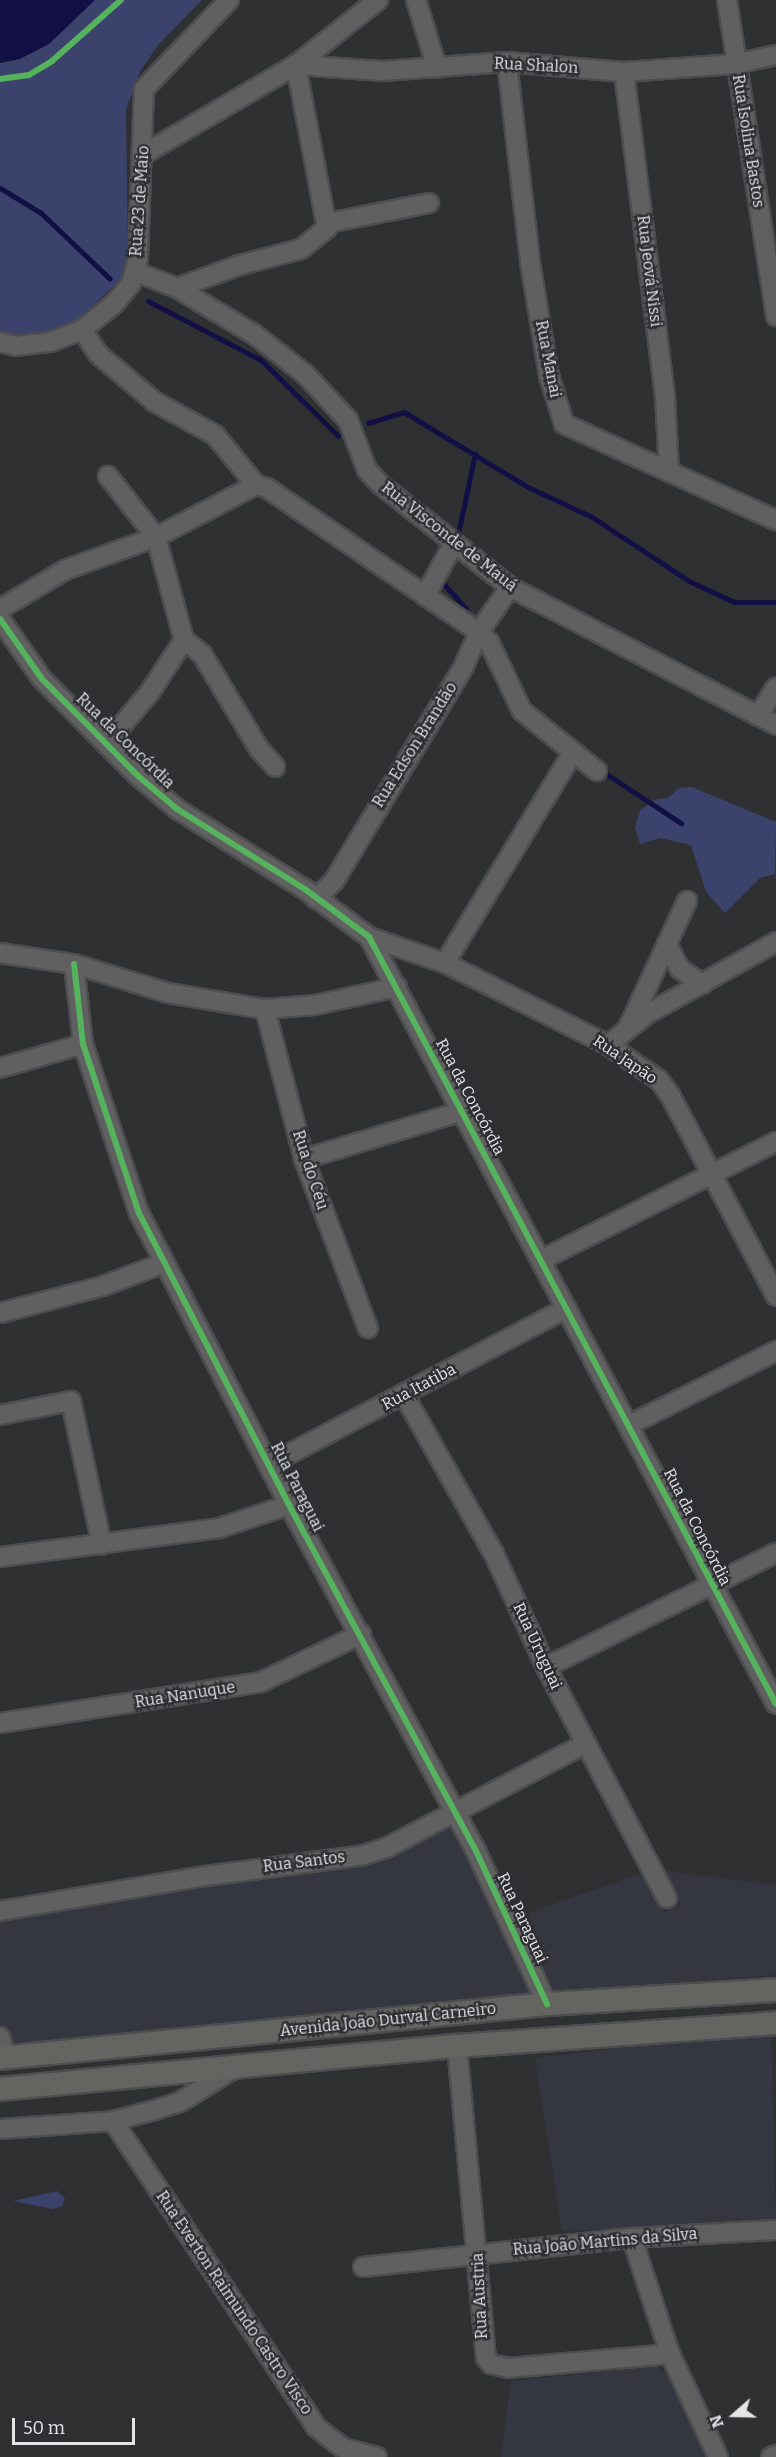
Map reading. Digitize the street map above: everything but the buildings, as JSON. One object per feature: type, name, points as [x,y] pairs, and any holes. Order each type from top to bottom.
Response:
[{"type":"main road","name":"Avenida João Durval Carneiro","points":[[2,2051],[547,2004],[776,1990]]},
{"type":"main road","name":"Avenida João Durval Carneiro","points":[[0,2089],[233,2069],[457,2046],[776,2023]]},
{"type":"street","name":"Rua 23 de Maio","points":[[0,342],[16,346],[50,342],[82,330],[115,303],[131,283],[134,272],[144,154],[144,89],[229,0]]},
{"type":"street","points":[[144,154],[296,65],[378,0]]},
{"type":"street","points":[[416,0],[437,69]]},
{"type":"street","name":"Rua Isolina Bastos","points":[[727,0],[735,64],[776,316]]},
{"type":"street","name":"Rua Shalon","points":[[296,65],[383,71],[437,69],[507,62],[624,72],[735,64],[776,55]]},
{"type":"street","name":"Rua Manai","points":[[507,62],[530,262],[558,411],[564,424],[576,432],[669,470],[776,519]]},
{"type":"street","points":[[296,65],[328,226]]},
{"type":"street","name":"Rua Jeová Nissi","points":[[624,72],[665,397],[669,470]]},
{"type":"street","points":[[177,288],[240,264],[302,249],[328,226],[429,203]]},
{"type":"street","name":"Rua Visconde de Mauá","points":[[134,272],[177,288],[254,334],[305,374],[348,420],[367,470],[510,588],[776,725]]},
{"type":"street","points":[[82,330],[98,354],[155,402],[215,435],[256,485],[479,632],[489,642],[522,711],[572,754],[597,771]]},
{"type":"street","points":[[108,476],[156,537],[184,640],[202,654],[259,749],[275,767]]},
{"type":"street","points":[[0,609],[65,570],[156,537],[256,485]]},
{"type":"street","points":[[425,596],[454,543]]},
{"type":"street","name":"Rua Edson Brandão","points":[[316,899],[334,881],[463,668],[479,632],[510,588]]},
{"type":"street","name":"Rua da Concórdia","points":[[0,619],[42,679],[106,744],[177,809],[316,899],[369,937],[776,1704]]},
{"type":"street","points":[[106,744],[150,692],[184,640]]},
{"type":"street","points":[[758,716],[776,687]]},
{"type":"street","points":[[445,963],[572,754]]},
{"type":"street","points":[[626,1030],[687,901]]},
{"type":"street","name":"Rua Japão","points":[[369,937],[445,963],[608,1045],[659,1080],[713,1174],[776,1296]]},
{"type":"street","points":[[608,1045],[626,1030],[776,942]]},
{"type":"street","points":[[667,944],[680,969],[702,984]]},
{"type":"street","points":[[0,953],[74,964],[168,993],[265,1009],[315,1005],[397,987]]},
{"type":"street","name":"Rua Paraguai","points":[[74,964],[83,1044],[139,1213],[270,1464],[289,1505],[361,1634],[453,1814],[488,1875],[547,2004]]},
{"type":"street","name":"Rua do Céu","points":[[265,1009],[304,1159],[368,1328]]},
{"type":"street","points":[[0,1068],[83,1044]]},
{"type":"street","points":[[304,1159],[463,1111]]},
{"type":"street","points":[[541,1260],[776,1142]]},
{"type":"street","points":[[0,1313],[104,1286],[164,1263]]},
{"type":"street","name":"Rua Itatiba","points":[[270,1464],[567,1308]]},
{"type":"street","points":[[629,1425],[776,1351]]},
{"type":"street","name":"Rua Uruguai","points":[[404,1395],[494,1554],[546,1667],[667,1898]]},
{"type":"street","points":[[0,1415],[71,1401],[102,1545]]},
{"type":"street","points":[[0,1557],[219,1528],[289,1505]]},
{"type":"street","points":[[546,1667],[776,1553]]},
{"type":"street","name":"Rua Nanuque","points":[[0,1723],[261,1682],[361,1634]]},
{"type":"street","name":"Rua Santos","points":[[0,1911],[198,1877],[364,1855],[453,1814],[585,1744]]},
{"type":"street","name":"Rua Austria","points":[[457,2046],[478,2252],[483,2348],[491,2364],[508,2367],[670,2354]]},
{"type":"street","points":[[0,2129],[113,2121],[180,2102],[233,2069]]},
{"type":"street","name":"Rua Everton Raimundo Castro Visco","points":[[113,2121],[316,2427],[343,2448],[377,2457]]},
{"type":"street","name":"Rua João Martins da Silva","points":[[363,2267],[478,2252],[632,2238],[776,2230]]},
{"type":"street","points":[[632,2238],[670,2354],[718,2457]]},
{"type":"street","points":[[771,2457],[776,2455]]},
{"type":"shaded area","points":[[0,0],[202,0],[158,45],[141,70],[126,109],[128,257],[122,278],[77,321],[48,332],[17,336],[0,332]]},
{"type":"shaded area","points":[[0,0],[95,0],[49,44],[20,59],[0,63]]},
{"type":"shaded area","points":[[692,787],[776,822],[775,874],[760,878],[725,913],[706,892],[691,845],[660,838],[640,844],[635,827],[640,810],[657,799],[668,798],[679,788]]},
{"type":"shaded area","points":[[452,1819],[542,2001],[8,2051],[0,2023],[0,1917],[350,1863]]},
{"type":"shaded area","points":[[656,1870],[776,1885],[776,1975],[555,1992],[520,1916],[642,1873],[665,1912],[682,1906]]},
{"type":"shaded area","points":[[771,2029],[776,2221],[562,2231],[535,2058]]},
{"type":"shaded area","points":[[57,2191],[65,2198],[62,2206],[53,2209],[13,2201]]},
{"type":"shaded area","points":[[656,2366],[670,2375],[709,2457],[501,2457],[511,2381]]},
{"type":"waterway","points":[[0,188],[41,213],[110,279]]},
{"type":"waterway","points":[[148,301],[261,360],[338,436]]},
{"type":"waterway","points":[[368,423],[404,412],[528,487],[592,517],[689,581],[734,602],[776,602]]},
{"type":"waterway","points":[[459,529],[475,454]]},
{"type":"waterway","points":[[444,577],[442,582],[466,609]]},
{"type":"waterway","points":[[602,771],[681,823]]},
{"type":"cycle path","points":[[0,79],[29,75],[52,61],[121,0]]},
{"type":"cycle path","points":[[0,619],[42,679],[138,776],[177,809],[306,890],[369,937],[776,1704]]},
{"type":"cycle path","points":[[74,964],[83,1044],[139,1213],[289,1505],[476,1851],[547,2004]]}]
